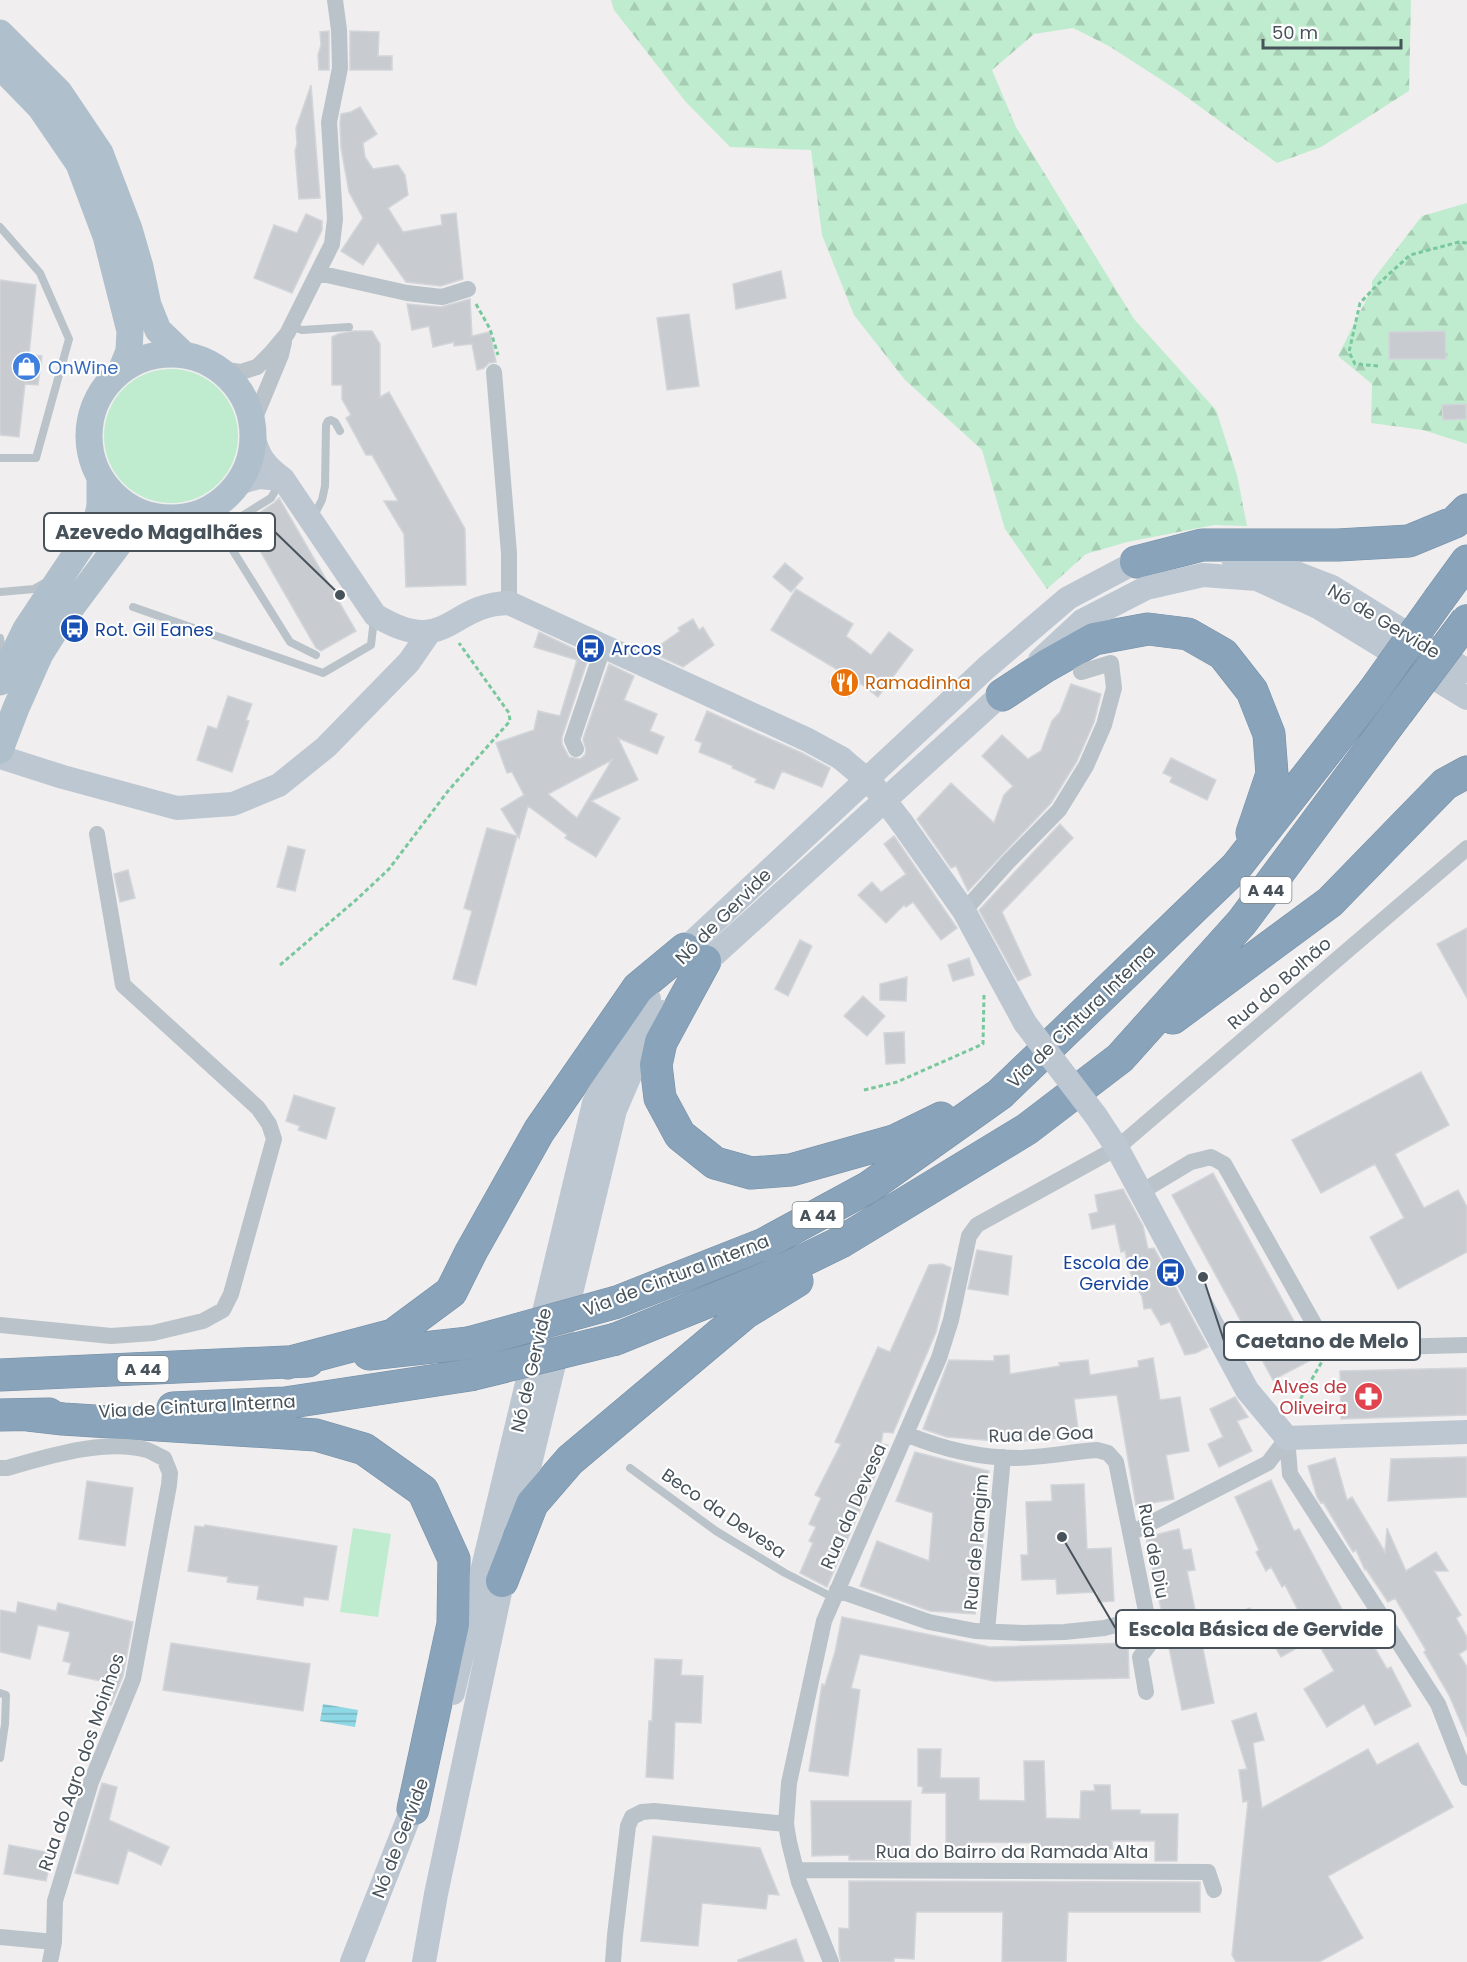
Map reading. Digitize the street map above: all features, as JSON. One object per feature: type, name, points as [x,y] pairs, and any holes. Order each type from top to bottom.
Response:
[{"type":"highway","points":[[1136,562],[1202,544],[1338,544],[1409,541],[1455,522],[1467,510]]},
{"type":"highway","name":"Via de Cintura Interna","points":[[0,1374],[286,1363],[469,1343],[617,1302],[764,1244],[848,1199],[869,1187],[1000,1094],[1236,867],[1373,692],[1467,561]]},
{"type":"highway","name":"Via de Cintura Interna","points":[[14,1415],[285,1403],[470,1375],[616,1339],[771,1276],[841,1242],[1027,1129],[1120,1058],[1242,922],[1467,620]]},
{"type":"highway","points":[[1002,695],[1046,666],[1094,639],[1148,629],[1188,634],[1223,654],[1252,691],[1269,734],[1272,774],[1257,824],[1236,867]]},
{"type":"highway","points":[[1120,1058],[1330,902],[1445,784],[1467,772]]},
{"type":"highway","points":[[695,955],[661,1042],[656,1065],[660,1098],[680,1136],[716,1163],[752,1173],[791,1170],[894,1141],[946,1115],[1000,1094]]},
{"type":"highway","points":[[286,1363],[393,1335],[452,1292],[471,1252],[539,1131],[638,988],[695,955]]},
{"type":"highway","points":[[502,1581],[532,1504],[570,1460],[745,1313],[803,1277],[841,1242]]},
{"type":"highway","points":[[14,1415],[316,1435],[364,1449],[423,1491],[454,1560],[453,1624],[412,1809]]},
{"type":"main road","points":[[0,33],[59,92],[100,153],[129,229],[148,305],[158,330],[182,353]]},
{"type":"main road","points":[[0,66],[40,107],[79,164],[106,237],[130,331],[129,351],[121,370]]},
{"type":"main road","points":[[168,518],[129,507],[113,494],[100,478],[90,454],[88,428],[95,403],[109,381],[121,370],[149,356],[182,353],[196,357],[219,369],[235,385],[247,404],[258,455],[270,469],[283,478],[375,615],[402,629],[438,629]]},
{"type":"main road","points":[[0,750],[40,654],[59,624],[124,537],[139,525],[195,514],[219,502],[238,483],[249,461],[253,430]]},
{"type":"main road","points":[[238,483],[259,477],[283,478]]},
{"type":"main road","points":[[2,676],[26,629],[96,524],[100,506],[100,478]]},
{"type":"main road","name":"Nó de Gervide","points":[[352,1962],[412,1809],[454,1691],[594,1103],[633,1022],[695,955],[986,668],[1068,598],[1136,562],[1202,555],[1260,559],[1332,587],[1467,671]]},
{"type":"main road","name":"Nó de Gervide","points":[[424,1962],[436,1894],[502,1581],[615,1110],[649,1031],[676,990],[695,955],[1002,695],[1082,621],[1146,588],[1203,575],[1257,579],[1318,607],[1467,698]]},
{"type":"main road","points":[[0,757],[177,808],[233,804],[279,785],[326,747],[438,629],[483,607],[496,603],[508,603],[604,645],[824,747],[873,785],[964,910],[1025,1023],[1096,1116],[1117,1148],[1246,1390],[1284,1435],[1467,1432]]},
{"type":"street","points":[[253,430],[289,330],[332,244],[335,219],[329,122],[340,68],[335,0]]},
{"type":"street","points":[[318,273],[407,293],[442,297],[468,289]]},
{"type":"street","points":[[219,369],[241,372],[257,367],[272,353],[289,330]]},
{"type":"street","points":[[494,372],[509,553],[508,603]]},
{"type":"street","points":[[576,750],[572,740],[604,645]]},
{"type":"street","points":[[964,910],[1059,810],[1086,766],[1104,725],[1114,688],[1111,663],[1081,672]]},
{"type":"street","points":[[0,1325],[111,1336],[142,1334],[204,1321],[223,1310],[231,1294],[274,1139],[269,1124],[258,1108],[123,984],[97,834]]},
{"type":"street","name":"Rua do Bolhão","points":[[1117,1148],[1467,848]]},
{"type":"street","name":"Rua da Devesa","points":[[831,1962],[796,1870],[786,1824],[789,1783],[824,1621],[939,1358],[951,1320],[969,1236],[977,1225],[1117,1148]]},
{"type":"street","points":[[1141,1192],[1191,1162],[1211,1157],[1224,1164],[1322,1338],[1354,1348],[1467,1345]]},
{"type":"street","name":"Rua de Goa","points":[[906,1434],[959,1452],[1003,1457],[1019,1458],[1097,1450],[1108,1453]]},
{"type":"street","points":[[1131,1533],[1268,1463],[1284,1435]]},
{"type":"street","points":[[1284,1435],[1290,1474],[1438,1704],[1467,1778]]},
{"type":"street","name":"Rua do Agro dos Moinhos","points":[[0,1468],[70,1450],[115,1447],[146,1450],[164,1458],[170,1473],[133,1678],[91,1782],[56,1901],[54,1942],[50,1962]]},
{"type":"street","name":"Rua de Diu","points":[[1108,1453],[1116,1462],[1152,1641],[1140,1657],[1146,1692]]},
{"type":"street","name":"Rua de Pangim","points":[[987,1631],[1003,1457]]},
{"type":"street","points":[[835,1594],[929,1622],[1023,1634],[1104,1628],[1143,1618],[1146,1612]]},
{"type":"street","points":[[613,1962],[628,1826],[632,1817],[642,1812],[654,1811],[786,1824]]},
{"type":"street","name":"Rua do Bairro da Ramada Alta","points":[[796,1870],[1208,1872],[1214,1890]]},
{"type":"street","points":[[0,1937],[54,1942]]},
{"type":"lane","points":[[0,227],[40,273],[69,339],[36,458],[0,458]]},
{"type":"lane","points":[[289,330],[349,327]]},
{"type":"lane","points":[[312,519],[322,500],[325,486],[326,425],[328,421],[335,422],[340,431]]},
{"type":"lane","points":[[283,478],[271,498],[234,521],[230,546],[290,642],[316,655]]},
{"type":"lane","points":[[0,592],[34,589],[64,572]]},
{"type":"lane","points":[[133,607],[323,673],[371,645],[375,615]]},
{"type":"lane","points":[[0,638],[2,676]]},
{"type":"lane","name":"Beco da Devesa","points":[[630,1468],[716,1531],[785,1573],[835,1594]]},
{"type":"lane","points":[[0,1693],[6,1695],[0,1758]]},
{"type":"path","points":[[1378,366],[1355,364],[1349,352],[1360,303],[1410,255],[1459,242],[1467,243]]},
{"type":"path","points":[[468,289],[490,329],[498,352],[494,372]]},
{"type":"path","points":[[280,966],[389,869],[448,791],[510,721],[510,713],[438,629]]},
{"type":"path","points":[[864,1090],[897,1082],[983,1044],[984,983],[996,969]]},
{"type":"path","points":[[1284,1435],[1334,1343]]},
{"type":"green space","points":[[611,0],[1411,0],[1409,91],[1321,147],[1277,163],[1177,90],[1109,46],[1073,28],[1034,34],[992,70],[1016,127],[1134,319],[1216,410],[1237,475],[1247,526],[1214,525],[1127,542],[1086,554],[1047,589],[1005,529],[982,450],[905,380],[854,315],[822,235],[811,150],[730,147],[685,101],[614,10]]},
{"type":"green space","points":[[1467,203],[1467,444],[1423,430],[1371,423],[1372,384],[1338,356],[1372,288],[1372,281],[1422,216]]},
{"type":"green space","points":[[171,369],[197,374],[219,388],[233,410],[238,436],[233,462],[219,484],[197,498],[171,503],[145,498],[123,484],[109,462],[104,436],[109,410],[123,388],[145,374]]},
{"type":"green space","points":[[353,1528],[391,1534],[378,1617],[340,1612]]},
{"type":"water","points":[[323,1704],[358,1710],[355,1727],[320,1721]]},
{"type":"building","points":[[329,31],[329,70],[319,70],[320,32]]},
{"type":"building","points":[[350,31],[379,32],[378,56],[392,56],[392,70],[350,70]]},
{"type":"building","points":[[311,85],[320,198],[299,199],[295,151],[296,128]]},
{"type":"building","points":[[360,107],[377,134],[363,143],[365,157],[373,169],[398,165],[405,175],[408,195],[388,208],[403,232],[442,225],[441,215],[456,213],[463,279],[441,286],[406,282],[378,242],[363,265],[341,251],[363,218],[349,192],[341,148],[341,114]]},
{"type":"building","points":[[306,214],[322,221],[322,230],[292,293],[254,278],[274,225],[297,233]]},
{"type":"building","points":[[781,271],[786,298],[736,309],[733,284]]},
{"type":"building","points":[[0,280],[36,285],[29,355],[42,356],[38,385],[25,384],[19,437],[0,435]]},
{"type":"building","points":[[470,299],[472,336],[490,332],[496,362],[477,370],[472,344],[454,346],[454,342],[433,347],[429,326],[412,330],[407,304],[441,307]]},
{"type":"building","points":[[689,314],[699,386],[667,390],[657,318]]},
{"type":"building","points":[[353,331],[372,331],[380,344],[380,397],[389,392],[465,529],[466,585],[406,587],[404,534],[384,501],[398,501],[372,455],[366,455],[346,418],[351,415],[342,399],[342,385],[332,385],[332,337]]},
{"type":"building","points":[[1445,331],[1446,359],[1389,359],[1389,332]]},
{"type":"building","points":[[1466,404],[1466,419],[1443,420],[1442,405]]},
{"type":"building","points":[[279,498],[356,631],[321,651],[316,648],[244,523]]},
{"type":"building","points":[[785,563],[803,578],[791,592],[773,577]]},
{"type":"building","points":[[796,589],[853,624],[846,636],[871,655],[889,632],[913,650],[878,697],[860,683],[849,697],[829,682],[838,670],[771,630]]},
{"type":"building","points":[[693,619],[699,630],[703,627],[714,645],[683,667],[650,652],[680,631],[678,628]]},
{"type":"building","points":[[539,632],[589,656],[562,737],[562,744],[569,757],[580,759],[585,755],[583,739],[609,664],[634,676],[624,700],[657,714],[650,731],[664,737],[657,754],[618,738],[638,780],[591,801],[620,818],[596,857],[565,838],[567,835],[528,806],[519,838],[501,809],[524,795],[512,772],[507,773],[496,743],[534,730],[538,711],[560,716],[577,660],[534,647]],"holes":[[[612,760],[577,818],[548,794]]]},
{"type":"building","points":[[1071,684],[1101,694],[1094,722],[1077,761],[1051,803],[968,891],[956,866],[951,868],[917,819],[951,783],[994,823],[1004,795],[1013,786],[982,756],[1002,735],[1028,759],[1041,751],[1052,721],[1060,712]]},
{"type":"building","points":[[228,696],[252,704],[246,720],[249,721],[232,772],[197,760],[208,726],[217,729]]},
{"type":"building","points":[[707,711],[802,753],[830,768],[822,787],[782,771],[774,789],[755,782],[757,779],[732,768],[733,766],[699,752],[702,743],[695,740]]},
{"type":"building","points":[[1171,758],[1216,780],[1207,800],[1170,782],[1172,777],[1163,773]]},
{"type":"building","points":[[1060,824],[1073,838],[1002,912],[1031,975],[1018,981],[979,910]]},
{"type":"building","points":[[487,828],[517,836],[476,985],[453,979],[472,911],[464,908]]},
{"type":"building","points":[[894,836],[957,928],[941,940],[913,902],[906,907],[904,905],[886,923],[858,895],[872,882],[881,892],[906,874],[884,844]]},
{"type":"building","points":[[288,846],[305,850],[295,891],[277,887]]},
{"type":"building","points":[[128,870],[135,898],[120,902],[114,874]]},
{"type":"building","points":[[1467,928],[1467,998],[1437,944]]},
{"type":"building","points":[[800,940],[812,946],[788,996],[775,989]]},
{"type":"building","points":[[969,958],[974,975],[953,981],[948,965]]},
{"type":"building","points":[[907,977],[906,1001],[880,1000],[880,984]]},
{"type":"building","points":[[863,996],[885,1016],[867,1036],[844,1016]]},
{"type":"building","points":[[904,1032],[905,1063],[886,1064],[884,1033]]},
{"type":"building","points":[[1421,1072],[1449,1125],[1395,1154],[1424,1208],[1458,1190],[1467,1207],[1467,1252],[1398,1289],[1370,1237],[1404,1218],[1375,1164],[1321,1193],[1292,1140]]},
{"type":"building","points":[[294,1095],[335,1108],[326,1139],[298,1130],[300,1126],[286,1121]]},
{"type":"building","points":[[1213,1173],[1294,1321],[1292,1323],[1311,1360],[1273,1380],[1172,1195]]},
{"type":"building","points":[[1123,1189],[1143,1226],[1148,1249],[1154,1248],[1208,1347],[1196,1353],[1185,1355],[1170,1322],[1161,1325],[1151,1308],[1144,1309],[1142,1297],[1128,1268],[1125,1251],[1121,1252],[1115,1224],[1092,1229],[1089,1214],[1098,1212],[1095,1195]]},
{"type":"building","points":[[977,1250],[1012,1256],[1008,1295],[968,1289]]},
{"type":"building","points":[[942,1264],[951,1268],[936,1332],[893,1433],[883,1432],[881,1444],[888,1445],[827,1587],[800,1573],[813,1543],[809,1541],[816,1527],[809,1524],[821,1498],[815,1495],[841,1444],[835,1442],[878,1347],[890,1352],[929,1265]]},
{"type":"building","points":[[1009,1355],[1010,1374],[1060,1366],[1059,1363],[1088,1360],[1090,1375],[1139,1367],[1138,1361],[1153,1358],[1160,1400],[1180,1397],[1189,1451],[1166,1455],[1174,1499],[1136,1506],[1117,1395],[1074,1399],[1079,1436],[1010,1442],[947,1437],[923,1429],[949,1360],[994,1361],[994,1356]]},
{"type":"building","points":[[1467,1368],[1467,1415],[1341,1419],[1340,1371]]},
{"type":"building","points":[[1235,1397],[1248,1417],[1237,1421],[1252,1451],[1219,1467],[1208,1444],[1223,1437],[1210,1409]]},
{"type":"building","points":[[915,1452],[989,1471],[981,1527],[984,1527],[982,1561],[979,1561],[975,1614],[930,1611],[860,1586],[877,1541],[929,1561],[933,1513],[896,1501]]},
{"type":"building","points":[[1467,1457],[1467,1497],[1388,1501],[1391,1459]]},
{"type":"building","points":[[1335,1458],[1347,1500],[1352,1497],[1385,1552],[1387,1528],[1406,1571],[1436,1552],[1448,1571],[1434,1571],[1461,1615],[1456,1618],[1467,1637],[1467,1649],[1459,1654],[1467,1667],[1467,1737],[1449,1695],[1424,1652],[1426,1650],[1395,1598],[1388,1602],[1365,1570],[1356,1550],[1353,1552],[1323,1502],[1321,1503],[1317,1497],[1308,1466]]},
{"type":"building","points":[[1271,1480],[1294,1531],[1299,1529],[1343,1611],[1347,1610],[1354,1624],[1359,1621],[1387,1669],[1391,1667],[1411,1706],[1375,1725],[1364,1704],[1327,1727],[1304,1689],[1334,1671],[1315,1638],[1281,1657],[1269,1636],[1302,1618],[1285,1585],[1282,1587],[1271,1567],[1266,1571],[1256,1552],[1259,1550],[1235,1497]]},
{"type":"building","points":[[87,1481],[133,1488],[125,1546],[79,1539]]},
{"type":"building","points":[[1084,1484],[1087,1549],[1111,1548],[1114,1601],[1098,1602],[1097,1592],[1057,1594],[1056,1579],[1022,1580],[1021,1555],[1028,1555],[1026,1502],[1052,1501],[1051,1485]]},
{"type":"building","points":[[205,1525],[337,1546],[328,1600],[304,1597],[303,1606],[257,1599],[259,1586],[227,1582],[228,1577],[188,1571],[195,1526],[204,1527]]},
{"type":"building","points":[[1179,1529],[1183,1550],[1191,1549],[1195,1570],[1187,1571],[1214,1703],[1182,1710],[1146,1537]]},
{"type":"building","points":[[18,1602],[56,1611],[58,1603],[133,1622],[123,1676],[111,1705],[103,1703],[105,1682],[68,1674],[71,1663],[63,1661],[70,1632],[38,1625],[30,1659],[0,1652],[0,1610],[16,1613]]},
{"type":"building","points":[[1250,1608],[1263,1640],[1244,1648],[1230,1616]]},
{"type":"building","points":[[842,1617],[990,1647],[1128,1643],[1129,1678],[994,1681],[860,1654],[851,1688],[860,1690],[848,1776],[809,1771],[822,1684],[825,1685],[835,1652]]},
{"type":"building","points":[[171,1643],[310,1664],[303,1711],[163,1690]]},
{"type":"building","points":[[655,1659],[682,1660],[681,1675],[703,1676],[701,1723],[675,1722],[673,1779],[646,1777]]},
{"type":"building","points":[[1256,1713],[1264,1740],[1253,1743],[1262,1808],[1368,1749],[1377,1765],[1418,1743],[1453,1807],[1328,1876],[1363,1938],[1319,1962],[1236,1962],[1232,1955],[1248,1801],[1243,1802],[1239,1770],[1247,1769],[1232,1721]]},
{"type":"building","points":[[918,1749],[941,1749],[940,1778],[979,1778],[979,1800],[1025,1801],[1024,1761],[1044,1761],[1046,1818],[1080,1819],[1081,1791],[1095,1791],[1094,1785],[1110,1785],[1111,1810],[1140,1810],[1140,1814],[1178,1814],[1177,1861],[1155,1861],[1155,1841],[1112,1841],[1113,1849],[1037,1851],[1038,1843],[969,1842],[969,1849],[946,1849],[946,1793],[922,1793],[923,1787],[918,1786]]},
{"type":"building","points":[[102,1783],[117,1787],[109,1820],[169,1847],[161,1865],[128,1850],[118,1884],[75,1873]]},
{"type":"building","points":[[811,1801],[911,1801],[910,1848],[896,1848],[896,1860],[849,1860],[849,1855],[812,1856]]},
{"type":"building","points":[[653,1836],[760,1848],[779,1895],[768,1894],[766,1909],[702,1903],[698,1946],[641,1941]]},
{"type":"building","points":[[9,1845],[52,1853],[46,1881],[4,1874]]},
{"type":"building","points":[[849,1881],[1200,1882],[1200,1912],[1068,1912],[1066,1962],[1002,1962],[1003,1912],[916,1912],[914,1959],[894,1958],[894,1962],[841,1962],[839,1928],[849,1929]]},
{"type":"building","points":[[796,1939],[804,1962],[738,1962],[738,1960]]},
{"type":"place","name":"OnWine","points":[[27,367]]},
{"type":"place","name":"Azevedo Magalhães","points":[[340,595]]},
{"type":"place","name":"Rot. Gil Eanes","points":[[74,629]]},
{"type":"place","name":"Arcos","points":[[590,648]]},
{"type":"place","name":"Ramadinha","points":[[844,682]]},
{"type":"place","name":"Escola de Gervide","points":[[1170,1272]]},
{"type":"place","name":"Caetano de Melo","points":[[1203,1277]]},
{"type":"place","name":"Alves de Oliveira","points":[[1368,1396]]},
{"type":"place","name":"Escola Básica de Gervide","points":[[1062,1537]]}]
